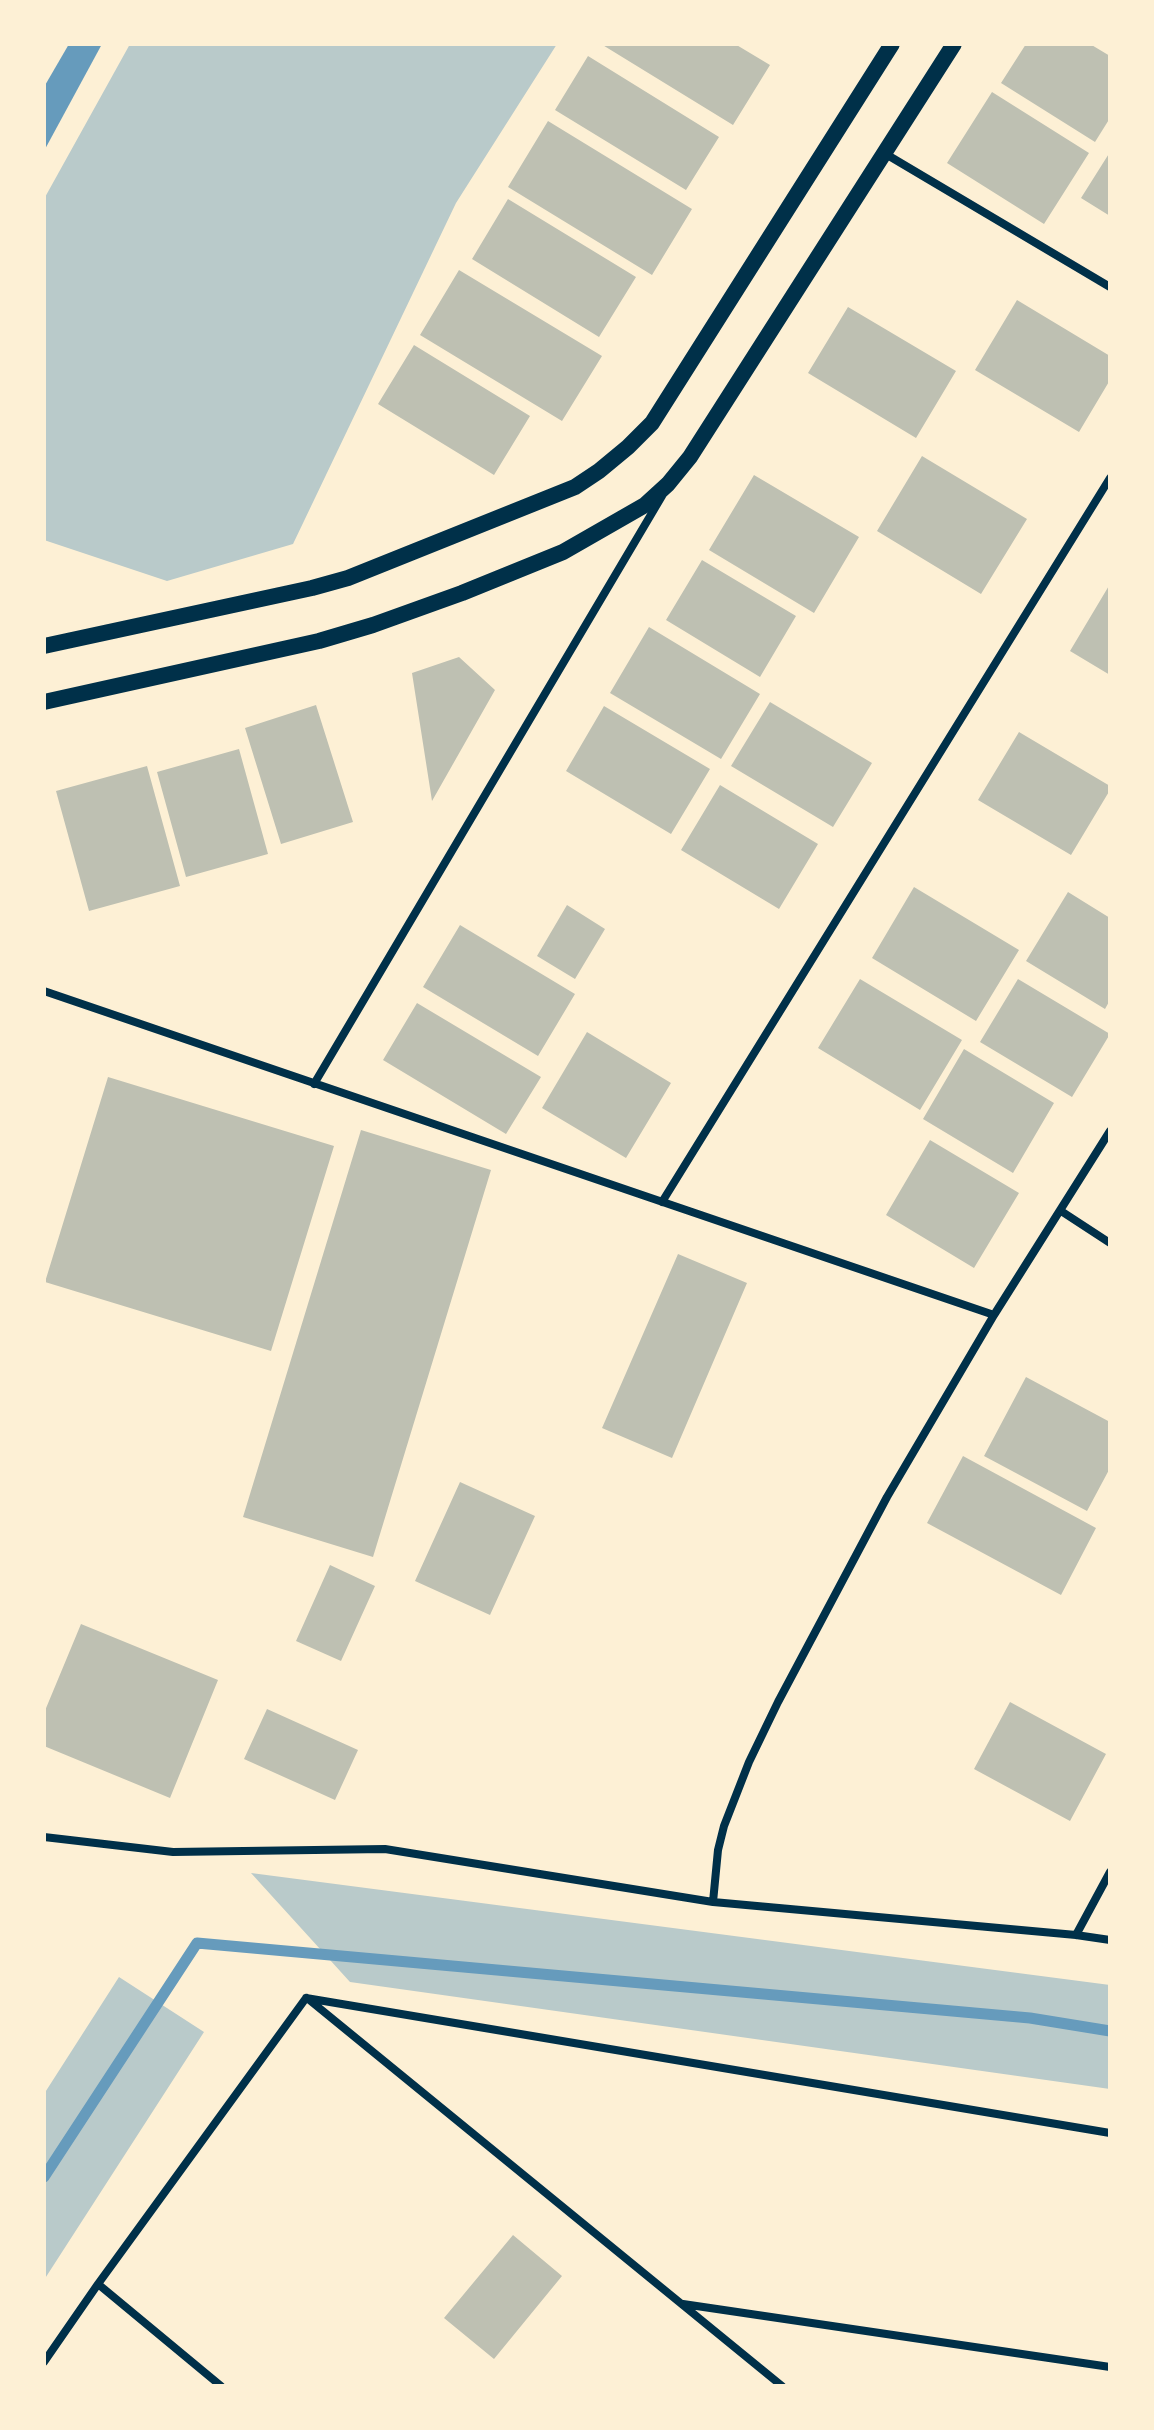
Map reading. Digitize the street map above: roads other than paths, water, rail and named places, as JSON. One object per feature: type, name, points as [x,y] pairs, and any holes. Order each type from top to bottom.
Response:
[{"type":"main road","points":[[44,646],[348,578],[575,487],[599,471],[652,423],[892,44]]},
{"type":"main road","points":[[44,702],[319,641],[373,625],[563,552],[645,505],[690,457],[954,44]]},
{"type":"street","points":[[884,153],[1110,287]]},
{"type":"street","points":[[314,1084],[673,477]]},
{"type":"street","points":[[662,1202],[1110,478]]},
{"type":"street","points":[[44,991],[994,1315]]},
{"type":"street","points":[[713,1902],[718,1850],[724,1826],[749,1762],[798,1664],[873,1523],[994,1315],[1110,1131]]},
{"type":"street","points":[[1061,1211],[1110,1243]]},
{"type":"street","points":[[44,1837],[173,1852],[385,1849],[713,1902],[1110,1940]]},
{"type":"street","points":[[1076,1935],[1110,1872]]},
{"type":"street","points":[[306,1998],[1110,2133]]},
{"type":"street","points":[[44,2362],[306,1998]]},
{"type":"street","points":[[306,1998],[782,2386]]},
{"type":"street","points":[[98,2284],[221,2386]]},
{"type":"street","points":[[681,2304],[1110,2367]]},
{"type":"water","points":[[69,44],[102,44],[44,151],[44,87]]},
{"type":"waterway","points":[[44,2177],[197,1943],[1030,2018],[1110,2031]]}]
